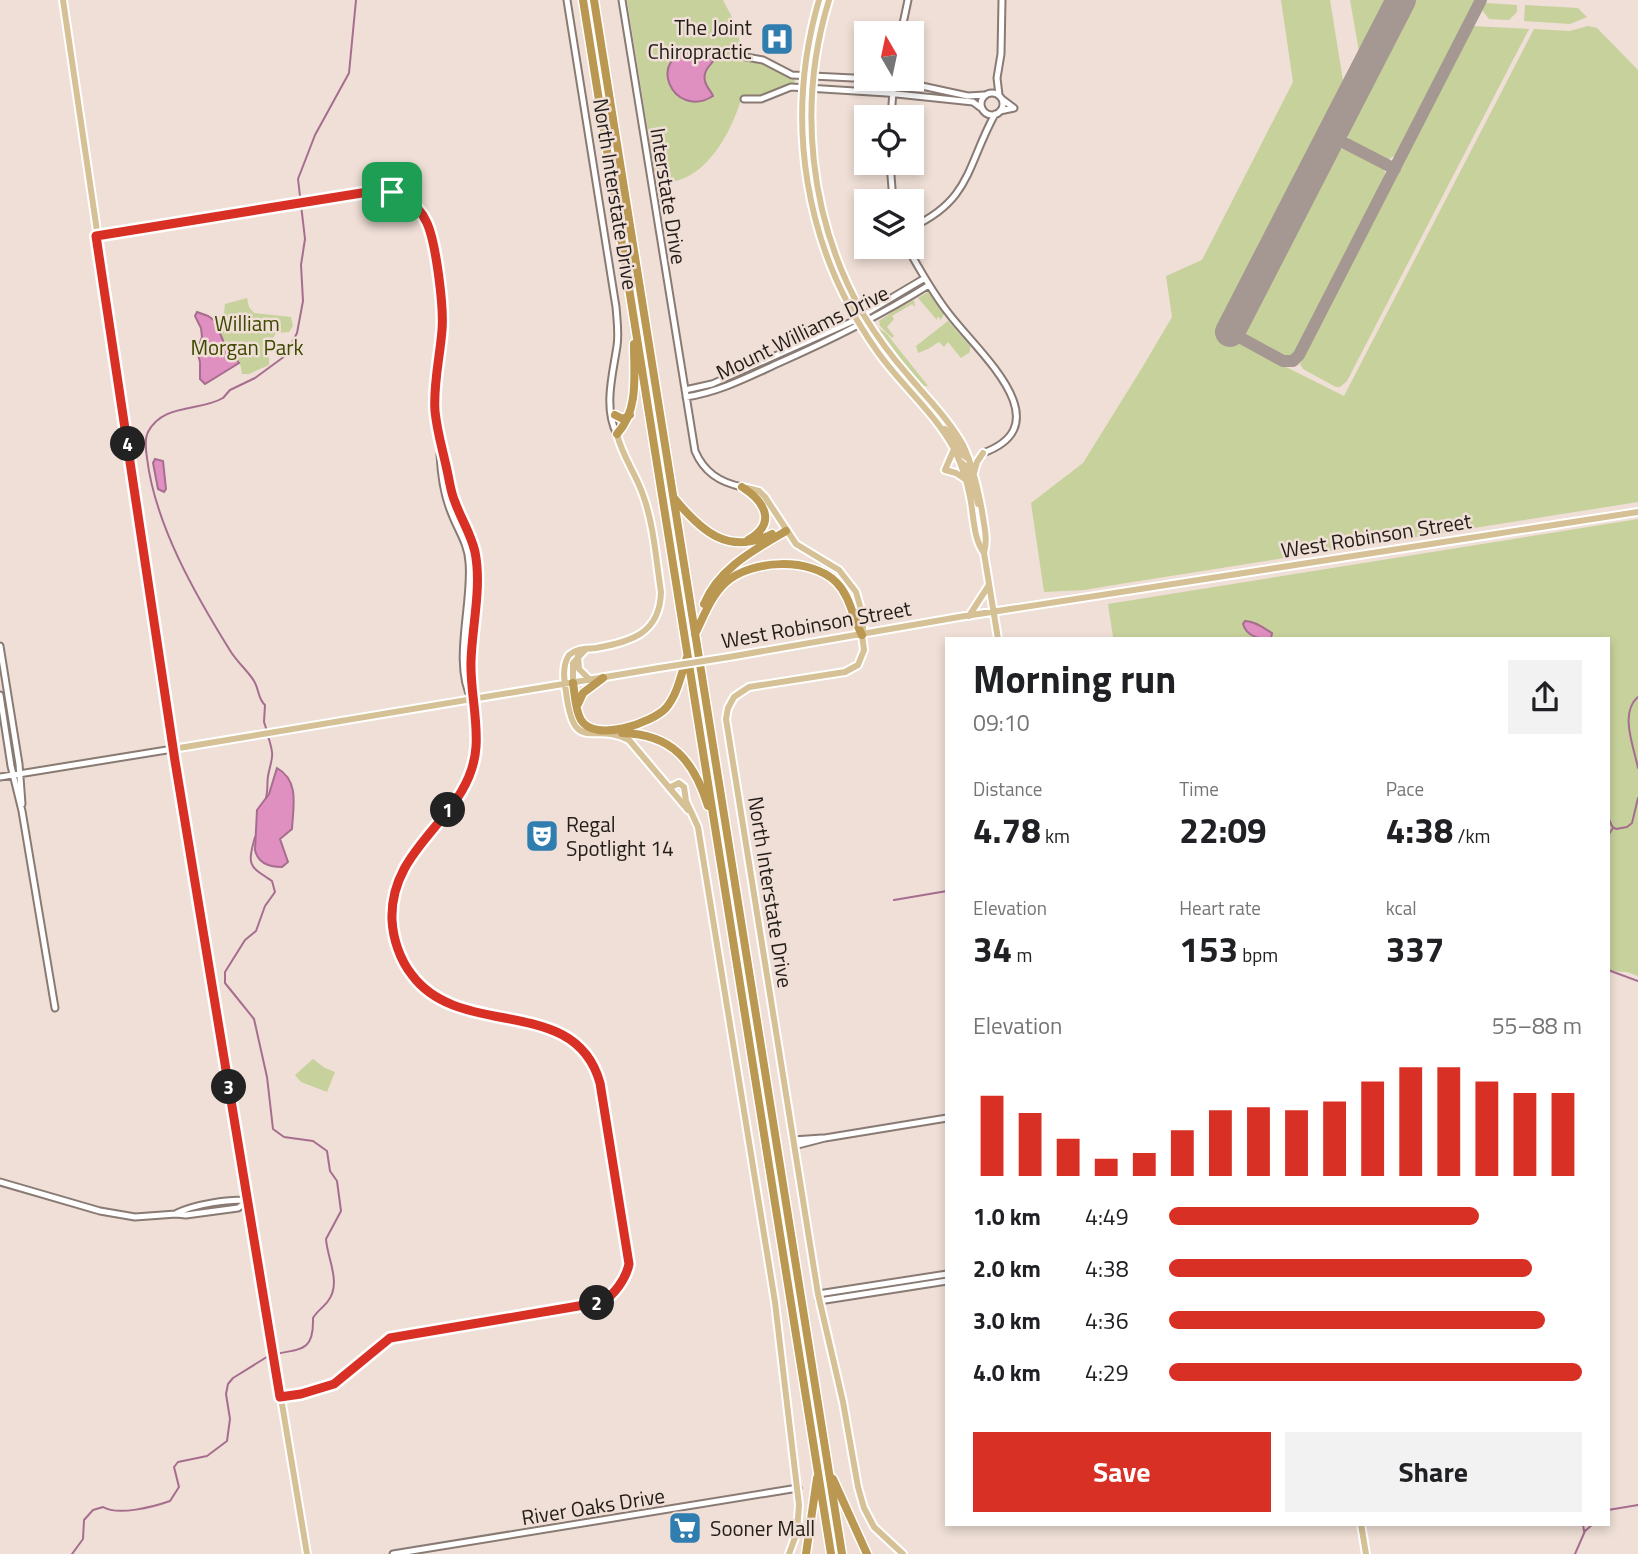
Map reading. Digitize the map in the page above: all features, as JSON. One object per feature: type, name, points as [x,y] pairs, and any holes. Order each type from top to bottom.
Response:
[{"type":"highway","points":[[583,0],[831,1554]]},
{"type":"highway","points":[[594,0],[842,1554]]},
{"type":"highway","points":[[617,435],[627,424],[630,415],[634,385],[635,321]]},
{"type":"highway","points":[[615,415],[623,419],[630,415]]},
{"type":"highway","points":[[741,487],[761,501],[764,513],[761,529],[745,542]]},
{"type":"highway","points":[[673,497],[705,531],[722,539],[745,542],[785,529]]},
{"type":"highway","points":[[695,634],[705,601],[719,578],[745,556],[785,529]]},
{"type":"highway","points":[[695,634],[713,597],[730,579],[748,570],[792,564],[820,570],[835,580],[847,597],[854,622],[862,635]]},
{"type":"highway","points":[[569,683],[581,721],[595,730],[630,727],[649,721],[662,712],[672,698],[688,654]]},
{"type":"highway","points":[[577,707],[583,693],[603,678]]},
{"type":"highway","points":[[608,734],[645,735],[678,751],[696,775],[718,839]]},
{"type":"highway","points":[[829,1470],[867,1554]]},
{"type":"highway","points":[[806,1554],[818,1471]]},
{"type":"main road","points":[[62,0],[173,749],[307,1554]]},
{"type":"main road","points":[[819,0],[803,76],[803,148],[810,198],[826,255],[858,323],[885,363],[938,424],[954,449],[966,480],[978,545],[984,553]]},
{"type":"main road","points":[[829,0],[818,40],[812,88],[812,147],[822,210],[838,262],[864,315],[900,366],[944,416],[969,459],[982,511],[987,543],[984,553],[998,637]]},
{"type":"main road","points":[[938,424],[950,433],[963,457],[969,459],[983,453]]},
{"type":"main road","name":"North Interstate Drive","points":[[586,649],[627,641],[641,634],[656,616],[661,597],[646,504],[617,435]]},
{"type":"main road","points":[[964,448],[983,453]]},
{"type":"main road","points":[[945,470],[954,449]]},
{"type":"main road","points":[[974,474],[983,453]]},
{"type":"main road","points":[[945,470],[960,462]]},
{"type":"main road","points":[[960,462],[968,468],[982,511]]},
{"type":"main road","points":[[945,470],[966,480]]},
{"type":"main road","name":"North Interstate Drive","points":[[741,487],[759,491],[801,548],[832,565],[851,583],[862,611],[863,655],[855,668],[749,687],[734,697],[726,725],[818,1298],[843,1402],[862,1503],[877,1531],[903,1554]]},
{"type":"main road","name":"West Robinson Street","points":[[173,749],[969,616],[1638,512]]},
{"type":"main road","points":[[969,616],[989,585]]},
{"type":"main road","points":[[586,649],[571,667],[569,683],[570,716],[577,728],[589,734],[621,736],[633,744],[691,813]]},
{"type":"main road","points":[[569,683],[564,667],[568,657],[576,650],[586,649]]},
{"type":"main road","points":[[578,656],[579,669],[590,680]]},
{"type":"main road","points":[[669,788],[677,783],[683,785],[700,836],[758,1199],[798,1488],[799,1524],[789,1554]]},
{"type":"main road","points":[[1361,1526],[1366,1554]]},
{"type":"street","name":"North Interstate Drive","points":[[567,0],[616,307],[617,344],[611,412],[617,435]]},
{"type":"street","name":"Interstate Drive","points":[[622,0],[686,397]]},
{"type":"street","points":[[904,21],[908,0]]},
{"type":"street","points":[[924,220],[939,212],[953,199],[967,177],[986,130],[1003,105],[997,78],[1001,54],[1002,0]]},
{"type":"street","points":[[746,57],[763,60],[787,74],[854,79]]},
{"type":"street","points":[[986,130],[981,101],[997,78]]},
{"type":"street","points":[[744,99],[761,100],[786,88],[812,88],[973,102],[982,110],[997,113],[1014,108],[1000,97],[986,94],[968,96],[924,86]]},
{"type":"street","points":[[892,105],[893,93]]},
{"type":"street","points":[[96,236],[374,191],[386,191],[408,199],[425,218],[432,243],[443,316],[435,405],[440,446],[454,500],[470,534],[476,559],[471,662],[476,748],[463,788],[452,806],[414,851],[400,875],[393,910],[397,945],[404,963],[415,979],[438,1000],[457,1009],[545,1026],[569,1038],[586,1055],[597,1075],[601,1093],[628,1261],[628,1271],[614,1292],[602,1302],[390,1338],[334,1384],[280,1397]]},
{"type":"street","points":[[914,259],[950,315],[992,366],[1016,403],[1017,418],[1012,435],[1003,445],[983,453]]},
{"type":"street","name":"Mount Williams Drive","points":[[686,397],[721,389],[858,323],[864,315],[925,278]]},
{"type":"street","name":"Mount Williams Drive","points":[[685,390],[712,384],[858,323],[869,322],[929,285]]},
{"type":"street","name":"North Interstate Drive","points":[[611,394],[617,435]]},
{"type":"street","name":"North Interstate Drive","points":[[686,397],[698,458],[716,478],[741,487]]},
{"type":"street","points":[[0,646],[16,774],[55,1008]]},
{"type":"street","points":[[0,695],[16,774]]},
{"type":"street","name":"West Robinson Street","points":[[0,777],[173,749]]},
{"type":"street","points":[[793,1143],[945,1118]]},
{"type":"street","points":[[0,1182],[116,1214],[144,1217],[176,1214],[185,1209],[237,1199],[248,1201]]},
{"type":"street","points":[[818,1298],[945,1274]]},
{"type":"street","points":[[818,1298],[945,1281]]},
{"type":"street","name":"River Oaks Drive","points":[[394,1554],[798,1488]]},
{"type":"green space","points":[[627,0],[723,0],[736,25],[743,57],[763,62],[795,81],[793,85],[780,87],[765,96],[742,96],[731,125],[714,154],[703,166],[676,181],[660,182],[654,169]]},
{"type":"green space","points":[[1281,0],[1330,0],[1344,87],[1217,336],[1234,345],[1236,342],[1344,396],[1534,29],[1570,31],[1588,26],[1597,28],[1638,70],[1638,502],[1084,590],[1044,592],[1031,503],[1083,463],[1172,317],[1166,276],[1202,260],[1293,82]]},
{"type":"green space","points":[[1350,0],[1389,0],[1360,57]]},
{"type":"green space","points":[[1412,0],[1477,0],[1398,154],[1387,160],[1349,141],[1346,128]]},
{"type":"green space","points":[[1487,3],[1517,5],[1517,12],[1509,20],[1489,19],[1482,10]]},
{"type":"green space","points":[[1525,5],[1578,8],[1587,17],[1570,24],[1524,21]]},
{"type":"green space","points":[[1472,26],[1529,29],[1347,381],[1336,387],[1303,369],[1300,364]]},
{"type":"green space","points":[[1344,148],[1382,166],[1385,171],[1384,181],[1296,353],[1285,358],[1248,339],[1244,326],[1332,154]]},
{"type":"green space","points":[[928,292],[944,314],[940,321],[918,298]]},
{"type":"green space","name":"William Morgan Park","points":[[247,298],[254,313],[291,317],[293,326],[289,332],[276,333],[269,344],[269,365],[249,374],[242,374],[240,363],[220,335],[217,318],[224,314],[225,304]]},
{"type":"green space","points":[[910,300],[896,310],[914,300],[915,307],[912,304],[892,316],[894,319],[887,327],[894,336],[892,338],[880,326],[879,321]]},
{"type":"green space","points":[[948,321],[970,346],[970,352],[961,358],[948,342],[944,347],[939,342],[918,353],[916,346]]},
{"type":"green space","points":[[878,328],[886,333],[928,386],[921,386]]},
{"type":"green space","points":[[1638,519],[1638,976],[1610,971],[1610,637],[1113,637],[1108,604]]},
{"type":"green space","points":[[313,1059],[335,1072],[327,1092],[301,1082],[295,1075]]},
{"type":"shaded area","points":[[696,49],[716,57],[704,77],[713,96],[699,101],[686,100],[676,94],[668,73],[671,62],[680,54]]},
{"type":"shaded area","points":[[197,312],[215,321],[224,343],[239,363],[205,384],[200,379],[197,351],[202,337],[195,316]]},
{"type":"shaded area","points":[[155,459],[163,461],[164,492],[158,489],[153,463]]},
{"type":"shaded area","points":[[1245,621],[1256,623],[1272,633],[1271,637],[1256,637],[1250,634],[1243,624]]},
{"type":"shaded area","points":[[277,768],[289,780],[294,803],[292,829],[280,839],[288,862],[282,867],[265,864],[255,850],[257,810],[269,794]]},
{"type":"waterway","points":[[267,731],[264,722],[265,705],[256,684],[231,652],[204,607],[168,534],[151,483],[146,438],[163,416],[214,402],[223,398],[230,390],[255,378],[285,356],[297,333],[303,301],[301,265],[305,239],[298,179],[315,135],[349,73],[356,0]]},
{"type":"waterway","points":[[1638,697],[1629,712],[1631,741],[1638,768]]},
{"type":"waterway","points":[[266,798],[272,757],[268,736]]},
{"type":"waterway","points":[[1613,827],[1627,827],[1632,823],[1638,798]]},
{"type":"waterway","points":[[1610,822],[1612,826]]},
{"type":"waterway","points":[[1610,832],[1613,828]]},
{"type":"waterway","points":[[255,837],[252,864],[272,881],[275,892],[265,906],[256,931],[245,940],[225,972],[225,983],[254,1019],[267,1077],[273,1129],[284,1137],[313,1141],[327,1151],[330,1171],[337,1181],[341,1211],[326,1239],[334,1278],[332,1294],[313,1318],[309,1342],[300,1349],[275,1354]]},
{"type":"waterway","points":[[894,900],[945,891]]},
{"type":"waterway","points":[[1610,971],[1638,981]]},
{"type":"waterway","points":[[72,1554],[83,1539],[84,1520],[93,1510],[103,1507],[117,1511],[136,1510],[170,1501],[179,1487],[174,1467],[178,1462],[207,1456],[227,1441],[230,1419],[226,1394],[228,1384],[270,1355]]},
{"type":"waterway","points":[[1610,1510],[1638,1505]]},
{"type":"waterway","points":[[1583,1526],[1584,1531]]},
{"type":"waterway","points":[[1575,1554],[1585,1531],[1591,1526]]},
{"type":"taxiway","points":[[1230,332],[1283,361],[1293,361],[1299,355],[1481,0]]},
{"type":"taxiway","points":[[1331,136],[1395,169]]},
{"type":"runway","points":[[1230,332],[1401,0]]},
{"type":"place","name":"The Joint Chiropractic","points":[[777,39]]},
{"type":"place","name":"Regal Spotlight 14","points":[[542,836]]},
{"type":"place","name":"Sooner Mall","points":[[685,1528]]},
{"type":"route","points":[[366,192],[392,192],[408,199],[419,210],[431,236],[443,319],[435,415],[454,500],[470,534],[477,569],[471,662],[476,748],[461,792],[407,860],[400,875],[393,910],[396,940],[408,971],[419,985],[438,1000],[457,1009],[545,1026],[575,1042],[586,1055],[600,1083],[629,1264],[626,1275],[602,1302],[390,1338],[334,1384],[280,1397],[175,761],[96,236],[366,192]]}]
